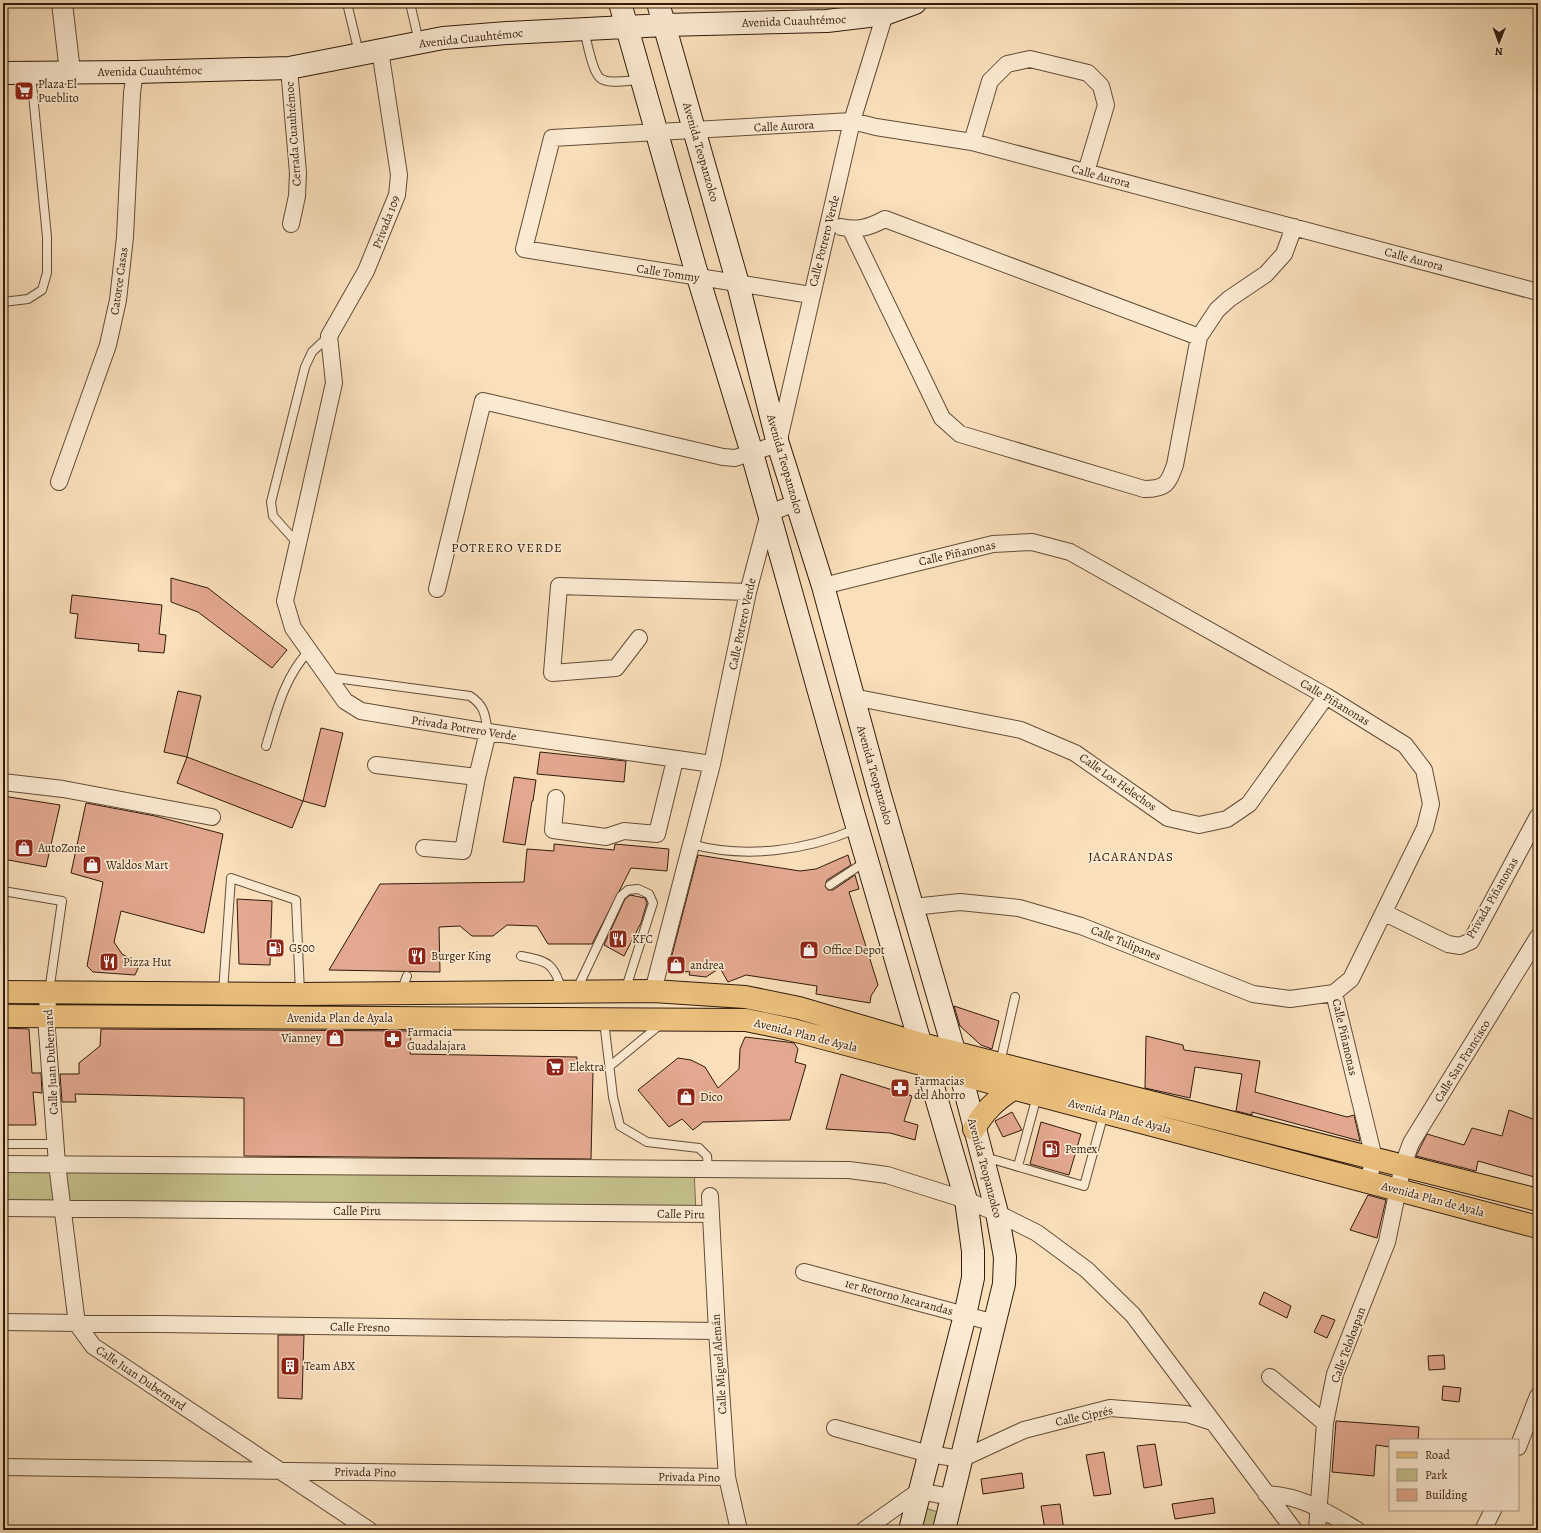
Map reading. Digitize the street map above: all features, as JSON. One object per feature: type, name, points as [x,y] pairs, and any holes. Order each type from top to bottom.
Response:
[{"type":"main road","points":[[620,3],[698,278],[752,453],[850,802],[921,1044],[929,1066],[966,1200],[973,1250],[973,1278],[966,1315],[928,1454],[910,1530]]},
{"type":"main road","name":"Avenida Teopanzolco","points":[[658,3],[738,284],[778,444],[823,586],[853,697],[961,1075],[997,1213],[1005,1257],[1004,1284],[944,1530]]},
{"type":"main road","name":"Avenida Cuauhtémoc","points":[[3,73],[135,72],[289,68],[443,38],[665,25],[827,21],[857,11],[885,14],[915,3]]},
{"type":"main road","points":[[850,802],[880,792]]},
{"type":"main road","name":"Avenida Plan de Ayala","points":[[3,992],[300,994],[404,984],[569,992],[652,991],[745,997],[799,1008],[921,1044],[1538,1200]]},
{"type":"main road","name":"Avenida Plan de Ayala","points":[[3,1016],[604,1018],[746,1020],[789,1029],[1538,1227]]},
{"type":"main road","points":[[974,1129],[983,1114],[994,1102],[1013,1089]]},
{"type":"street","points":[[62,3],[70,72]]},
{"type":"street","name":"Calle Potrero Verde","points":[[778,444],[852,121],[885,14]]},
{"type":"street","name":"Privada 109","points":[[328,336],[366,270],[397,195],[399,175],[380,50]]},
{"type":"street","points":[[972,142],[990,81],[1007,64],[1030,59],[1088,73],[1101,86],[1106,105],[1086,172]]},
{"type":"street","name":"Cerrada Cuauhtémoc","points":[[289,68],[298,173],[297,196],[292,224]]},
{"type":"street","name":"Catorce Casas","points":[[60,482],[108,345],[118,300],[125,237],[132,93],[135,72]]},
{"type":"street","name":"Calle Aurora","points":[[524,250],[552,138],[656,134],[852,121],[876,127],[972,142],[1538,292]]},
{"type":"street","points":[[829,225],[851,230],[868,228],[885,219],[1199,337]]},
{"type":"street","points":[[851,230],[942,418],[960,434],[1144,489],[1160,489],[1169,482],[1175,465],[1199,337],[1217,310],[1229,299],[1266,274],[1284,254],[1294,228]]},
{"type":"street","name":"Calle Tommy","points":[[524,250],[811,295]]},
{"type":"street","name":"Privada Potrero Verde","points":[[328,336],[334,383],[285,601],[293,628],[344,701],[362,711],[488,732],[675,760]]},
{"type":"street","points":[[437,589],[483,401],[723,457],[735,458],[778,444]]},
{"type":"street","points":[[769,513],[796,503]]},
{"type":"street","name":"Calle Potrero Verde","points":[[652,991],[712,764],[748,592],[769,513]]},
{"type":"street","name":"Calle Piñanonas","points":[[823,586],[993,544],[1032,542],[1070,552],[1326,696],[1405,745],[1424,770],[1431,804],[1425,828],[1385,913],[1351,979],[1334,993],[1374,1158],[1368,1182]]},
{"type":"street","points":[[639,638],[616,668],[552,672],[559,586],[748,592]]},
{"type":"street","name":"Calle Los Helechos","points":[[853,697],[1021,730],[1075,753],[1168,818],[1199,825],[1227,819],[1249,804],[1326,696]]},
{"type":"street","points":[[424,848],[464,851],[477,777],[488,732]]},
{"type":"street","points":[[556,798],[553,830],[606,837],[624,831],[657,834],[675,760],[712,764]]},
{"type":"street","points":[[376,765],[477,777]]},
{"type":"street","points":[[3,782],[63,788],[212,817]]},
{"type":"street","name":"Privada Piñanonas","points":[[1385,913],[1448,944],[1460,946],[1471,941],[1538,816]]},
{"type":"street","name":"Calle Tulipanes","points":[[913,907],[960,902],[1019,908],[1081,926],[1253,994],[1290,999],[1334,993]]},
{"type":"street","name":"Calle San Francisco","points":[[1398,1189],[1403,1165],[1411,1143],[1538,937]]},
{"type":"street","name":"Calle Juan Dubernard","points":[[49,993],[46,1017],[57,1164],[78,1324],[93,1346],[369,1530]]},
{"type":"street","points":[[3,1164],[708,1168],[849,1170],[887,1175],[966,1200],[997,1213],[1037,1233],[1086,1270],[1133,1315],[1294,1530]]},
{"type":"street","name":"Calle Teloloapan","points":[[1317,1530],[1325,1423],[1335,1374],[1387,1242],[1398,1189]]},
{"type":"street","name":"Calle Miguel Alemán","points":[[710,1196],[727,1477],[739,1530]]},
{"type":"street","name":"Calle Piru","points":[[3,1208],[711,1214]]},
{"type":"street","name":"1er Retorno Jacarandas","points":[[804,1272],[995,1323]]},
{"type":"street","name":"Calle Fresno","points":[[3,1322],[717,1331]]},
{"type":"street","points":[[1270,1377],[1325,1423]]},
{"type":"street","points":[[1519,1444],[1538,1396]]},
{"type":"street","name":"Calle Ciprés","points":[[961,1460],[1024,1430],[1110,1408],[1187,1414],[1212,1422]]},
{"type":"street","points":[[835,1428],[928,1454],[961,1460]]},
{"type":"street","name":"Privada Pino","points":[[3,1467],[727,1477]]},
{"type":"street","points":[[864,1530],[919,1491],[952,1497]]},
{"type":"street","points":[[1266,1494],[1292,1497],[1318,1507],[1357,1530]]},
{"type":"street","points":[[1483,1530],[1492,1511]]},
{"type":"lane","points":[[347,3],[359,54]]},
{"type":"lane","points":[[410,3],[419,43]]},
{"type":"lane","points":[[584,30],[596,72],[600,78],[610,81],[641,80]]},
{"type":"lane","points":[[3,302],[28,299],[42,290],[47,273],[47,237],[30,72]]},
{"type":"lane","points":[[298,544],[273,516],[271,502],[305,366],[312,352],[328,336]]},
{"type":"lane","points":[[266,746],[279,701],[297,664],[309,651]]},
{"type":"lane","points":[[328,677],[470,696],[480,702],[485,713],[488,732]]},
{"type":"lane","points":[[691,844],[736,852],[761,852],[795,847],[858,828]]},
{"type":"lane","points":[[830,885],[868,861]]},
{"type":"lane","points":[[223,993],[231,878],[296,900],[300,994]]},
{"type":"lane","points":[[569,992],[621,896],[628,890],[638,889],[649,894],[653,903],[625,991]]},
{"type":"lane","points":[[3,891],[62,901],[49,993]]},
{"type":"lane","points":[[521,956],[544,961],[558,974],[569,992]]},
{"type":"lane","points":[[1000,1064],[1015,997]]},
{"type":"lane","points":[[604,1018],[613,1098],[620,1126],[647,1142],[699,1148],[707,1156],[708,1168]]},
{"type":"lane","points":[[610,1066],[667,1019]]},
{"type":"lane","points":[[1018,1166],[1037,1095]]},
{"type":"lane","points":[[981,1155],[1084,1186],[1104,1112]]},
{"type":"lane","points":[[3,1144],[56,1144]]},
{"type":"green space","points":[[3,1164],[694,1168],[696,1214],[3,1208]]},
{"type":"green space","points":[[916,1505],[947,1515],[944,1530],[910,1530]]},
{"type":"building","points":[[171,578],[208,588],[287,650],[272,668],[198,612],[171,602]]},
{"type":"building","points":[[72,595],[162,605],[159,634],[166,635],[164,653],[138,651],[139,644],[75,638],[78,614],[70,613]]},
{"type":"building","points":[[178,691],[201,696],[187,757],[164,752]]},
{"type":"building","points":[[321,728],[343,733],[325,807],[303,801]]},
{"type":"building","points":[[540,752],[626,761],[624,782],[537,774]]},
{"type":"building","points":[[187,757],[303,801],[292,828],[177,783]]},
{"type":"building","points":[[514,777],[536,780],[525,845],[503,842]]},
{"type":"building","points":[[3,796],[60,805],[46,867],[3,859]]},
{"type":"building","points":[[86,803],[155,816],[223,834],[204,933],[121,911],[114,942],[122,954],[140,964],[135,975],[93,972],[87,966],[103,882],[71,873]]},
{"type":"building","points":[[554,844],[614,850],[615,844],[669,849],[667,871],[631,868],[592,944],[548,944],[537,926],[507,925],[493,936],[472,936],[460,926],[439,927],[440,972],[329,970],[380,884],[524,882],[527,849],[554,851]]},
{"type":"building","name":"Office Depot","points":[[698,855],[800,871],[816,869],[848,855],[851,865],[827,880],[825,886],[828,890],[833,890],[855,875],[859,889],[849,892],[878,985],[871,996],[870,1003],[816,994],[817,986],[746,975],[728,982],[720,968],[706,977],[689,975],[690,972],[668,970]]},
{"type":"building","points":[[630,895],[645,898],[647,903],[641,923],[624,956],[604,945],[625,899]]},
{"type":"building","points":[[237,899],[272,901],[270,965],[239,964]]},
{"type":"building","points":[[954,1006],[999,1021],[992,1049],[981,1045],[960,1026]]},
{"type":"building","points":[[3,1028],[29,1029],[32,1073],[41,1073],[42,1093],[33,1092],[36,1125],[3,1125]]},
{"type":"building","points":[[101,1029],[411,1031],[410,1054],[577,1057],[577,1072],[593,1072],[591,1159],[244,1156],[244,1098],[75,1094],[76,1102],[62,1102],[60,1074],[79,1074],[79,1063],[100,1046]]},
{"type":"building","points":[[1146,1036],[1183,1045],[1184,1050],[1260,1061],[1255,1092],[1347,1117],[1354,1115],[1360,1141],[1252,1112],[1252,1115],[1236,1111],[1242,1074],[1195,1067],[1190,1098],[1145,1088]]},
{"type":"building","points":[[745,1037],[794,1043],[798,1049],[795,1062],[806,1065],[790,1120],[703,1122],[693,1130],[682,1119],[669,1127],[638,1090],[678,1058],[691,1060],[705,1067],[718,1088],[739,1069],[740,1049]]},
{"type":"building","points":[[841,1074],[912,1096],[904,1121],[918,1125],[915,1140],[890,1133],[826,1129]]},
{"type":"building","points":[[1509,1110],[1538,1121],[1538,1178],[1478,1161],[1476,1171],[1416,1156],[1427,1134],[1464,1145],[1472,1128],[1502,1136]]},
{"type":"building","points":[[1012,1112],[1022,1130],[1003,1137],[995,1121]]},
{"type":"building","points":[[1041,1122],[1081,1134],[1069,1175],[1030,1164]]},
{"type":"building","points":[[1368,1195],[1386,1200],[1377,1238],[1350,1230]]},
{"type":"building","points":[[1264,1292],[1291,1306],[1287,1318],[1259,1304]]},
{"type":"building","points":[[1322,1315],[1335,1320],[1327,1338],[1314,1332]]},
{"type":"building","name":"Team ABX","points":[[278,1335],[304,1335],[302,1399],[278,1398]]},
{"type":"building","points":[[1444,1355],[1445,1369],[1429,1370],[1428,1356]]},
{"type":"building","points":[[1443,1386],[1461,1388],[1459,1402],[1442,1400]]},
{"type":"building","points":[[1336,1421],[1419,1427],[1418,1439],[1389,1439],[1389,1447],[1376,1445],[1374,1476],[1332,1472]]},
{"type":"building","points":[[1155,1444],[1162,1485],[1144,1488],[1137,1446]]},
{"type":"building","points":[[1104,1452],[1111,1494],[1094,1496],[1086,1455]]},
{"type":"building","points":[[1022,1473],[1024,1488],[983,1494],[981,1479]]},
{"type":"building","points":[[1213,1498],[1215,1513],[1175,1519],[1172,1504]]},
{"type":"building","points":[[1060,1504],[1064,1530],[1045,1530],[1041,1506]]},
{"type":"place","name":"Plaza El Pueblito","points":[[24,91]]},
{"type":"place","name":"AutoZone","points":[[24,848]]},
{"type":"place","name":"Waldos Mart","points":[[92,865]]},
{"type":"place","name":"KFC","points":[[618,939]]},
{"type":"place","name":"G500","points":[[275,948]]},
{"type":"place","name":"Office Depot","points":[[809,950]]},
{"type":"place","name":"Burger King","points":[[417,956]]},
{"type":"place","name":"Pizza Hut","points":[[109,962]]},
{"type":"place","name":"andrea","points":[[676,965]]},
{"type":"place","name":"Vianney","points":[[335,1038]]},
{"type":"place","name":"Farmacia Guadalajara","points":[[393,1039]]},
{"type":"place","name":"Elektra","points":[[555,1067]]},
{"type":"place","name":"Farmacias del Ahorro","points":[[900,1088]]},
{"type":"place","name":"Dico","points":[[686,1097]]},
{"type":"place","name":"Pemex","points":[[1051,1149]]},
{"type":"place","name":"Team ABX","points":[[290,1366]]},
{"type":"district","name":"POTRERO VERDE","points":[[507,547]]},
{"type":"district","name":"JACARANDAS","points":[[1131,856]]}]
